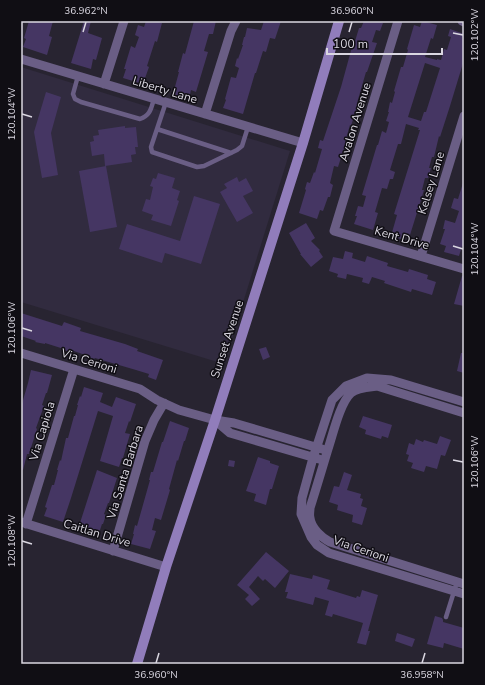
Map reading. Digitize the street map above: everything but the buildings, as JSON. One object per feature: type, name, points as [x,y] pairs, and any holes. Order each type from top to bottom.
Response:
[{"type":"main road","name":"Sunset Avenue","points":[[137,664],[166,567],[215,420],[303,143],[339,21]]},
{"type":"street","points":[[104,84],[124,21]]},
{"type":"street","points":[[205,114],[231,31],[236,21]]},
{"type":"street","name":"Avalon Avenue","points":[[334,231],[398,21]]},
{"type":"street","name":"Liberty Lane","points":[[21,60],[303,143]]},
{"type":"street","name":"Kelsey Lane","points":[[421,256],[464,116]]},
{"type":"street","name":"Kent Drive","points":[[334,231],[464,269]]},
{"type":"street","name":"Via Cerioni","points":[[21,353],[140,389],[157,400],[179,410],[215,420],[234,423],[328,451]]},
{"type":"street","name":"Via Capiola","points":[[23,523],[74,369]]},
{"type":"street","name":"Via Cerioni","points":[[464,402],[390,380],[367,378],[346,386],[332,400],[302,498],[301,514],[311,537],[317,544],[329,553],[464,594]]},
{"type":"street","name":"Via Cerioni","points":[[460,583],[330,542],[316,531],[310,519],[310,508],[341,408],[346,398],[352,392],[377,386],[464,413]]},
{"type":"street","name":"Via Santa Barbara","points":[[113,551],[145,441],[154,420],[164,403]]},
{"type":"street","name":"Via Cerioni","points":[[215,420],[230,432],[324,461]]},
{"type":"street","name":"Caitlan Drive","points":[[23,523],[166,567]]},
{"type":"lane","points":[[78,76],[73,94],[75,99],[81,102],[140,119],[146,117],[150,112],[154,99]]},
{"type":"lane","points":[[166,102],[151,147],[152,152],[197,167],[204,166],[237,150],[242,146],[248,127]]},
{"type":"lane","points":[[157,129],[231,153]]},
{"type":"lane","points":[[446,617],[454,591],[460,583]]},
{"type":"shaded area","points":[[21,67],[290,151],[224,364],[21,302]]}]
